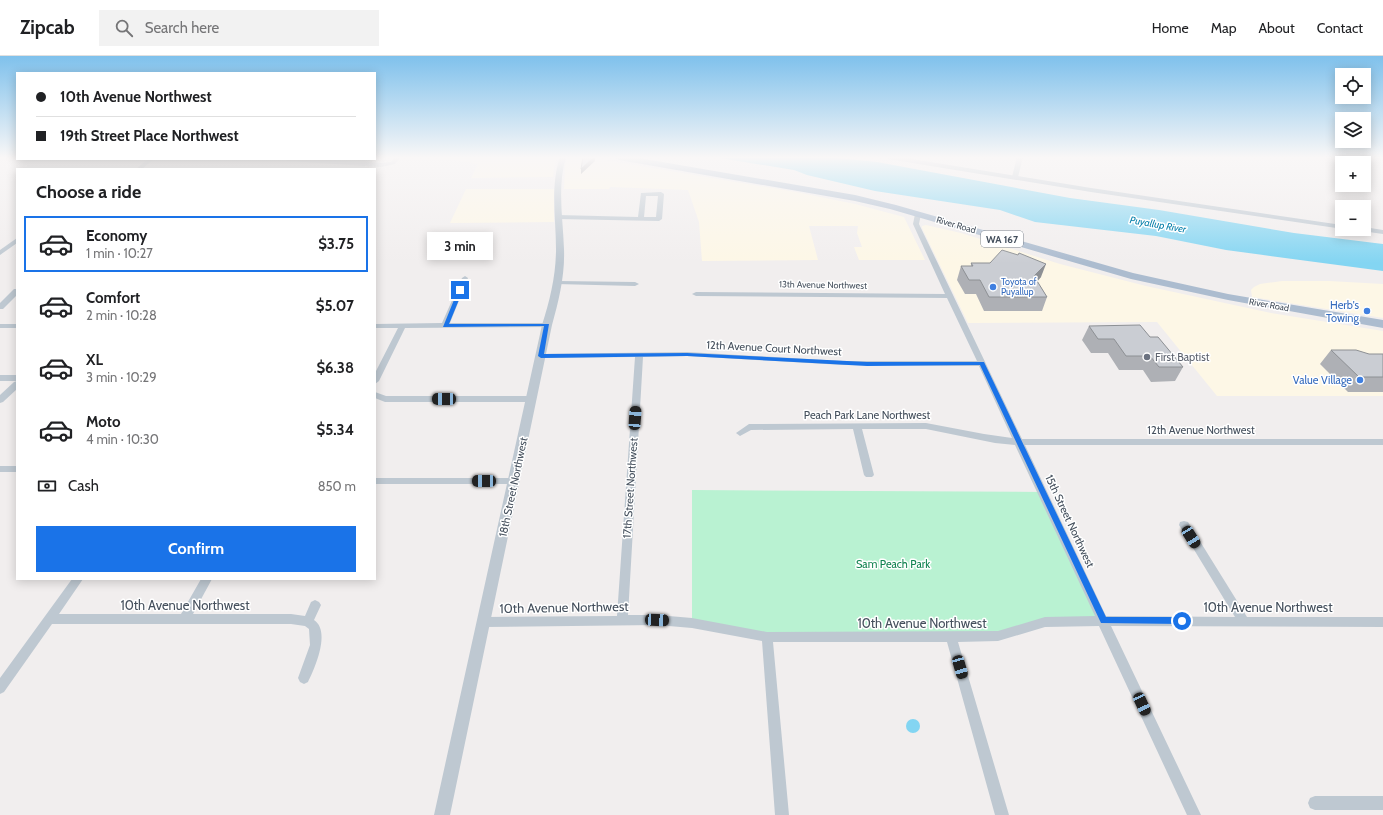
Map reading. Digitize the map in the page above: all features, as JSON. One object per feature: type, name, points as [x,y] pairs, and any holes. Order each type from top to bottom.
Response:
[{"type":"main road","name":"River Road","points":[[829,192],[918,214],[1131,276],[1228,297],[1383,324]]},
{"type":"street","name":"18th Street Northwest","points":[[442,815],[485,622],[547,325],[558,283],[560,243],[558,192]]},
{"type":"street","points":[[1116,192],[1335,226]]},
{"type":"street","points":[[558,217],[641,219],[659,219],[661,194],[643,194],[641,219]]},
{"type":"street","name":"15th Street Northwest","points":[[918,214],[916,224],[1104,620],[1194,815]]},
{"type":"street","points":[[1371,230],[1383,232]]},
{"type":"street","points":[[0,253],[16,241]]},
{"type":"street","points":[[445,326],[465,278]]},
{"type":"street","points":[[558,283],[635,284]]},
{"type":"street","points":[[0,308],[16,292]]},
{"type":"street","name":"13th Avenue Northwest","points":[[696,294],[950,296]]},
{"type":"street","points":[[376,326],[547,325]]},
{"type":"street","points":[[0,326],[16,326]]},
{"type":"street","points":[[376,379],[403,326]]},
{"type":"street","name":"12th Avenue Court Northwest","points":[[541,356],[639,356],[687,354],[879,364],[982,364]]},
{"type":"street","name":"17th Street Northwest","points":[[622,620],[639,356]]},
{"type":"street","points":[[0,378],[16,378]]},
{"type":"street","points":[[0,400],[16,385]]},
{"type":"street","points":[[376,396],[385,399],[531,399]]},
{"type":"street","name":"Peach Park Lane Northwest","points":[[740,433],[749,427],[926,426],[987,439],[1019,442]]},
{"type":"street","points":[[857,427],[868,475]]},
{"type":"street","name":"12th Avenue Northwest","points":[[1019,442],[1383,442]]},
{"type":"street","points":[[0,469],[16,469]]},
{"type":"street","points":[[376,481],[514,481]]},
{"type":"street","points":[[1184,524],[1244,621]]},
{"type":"street","points":[[0,688],[77,580]]},
{"type":"street","points":[[184,619],[206,580]]},
{"type":"street","points":[[304,678],[315,650],[312,626],[315,605]]},
{"type":"street","name":"10th Avenue Northwest","points":[[50,618],[291,619],[312,626]]},
{"type":"street","name":"10th Avenue Northwest","points":[[485,622],[622,620],[688,622],[767,637],[998,636],[1046,622],[1104,620],[1383,622]]},
{"type":"street","points":[[767,637],[782,815]]},
{"type":"street","points":[[951,637],[1002,815]]},
{"type":"street","points":[[1315,803],[1383,803]]},
{"type":"shaded area","points":[[464,192],[554,192],[554,222],[450,223]]},
{"type":"shaded area","points":[[689,192],[798,192],[855,204],[904,217],[925,260],[859,260],[854,247],[862,247],[857,233],[858,226],[809,226],[818,260],[702,261],[699,222]]},
{"type":"shaded area","points":[[926,225],[961,233],[1060,264],[1146,286],[1271,313],[1383,331],[1383,396],[1217,396],[1157,322],[968,323],[922,228],[922,226]]},
{"type":"shaded area","points":[[1282,281],[1329,281],[1383,284],[1383,318],[1252,297],[1251,290],[1254,287],[1260,284]]},
{"type":"green space","name":"Sam Peach Park","points":[[692,490],[1043,492],[1104,621],[1072,621],[1010,632],[767,637],[692,623]]},
{"type":"water","name":"Puyallup River","points":[[884,192],[1040,192],[1159,210],[1294,233],[1383,244],[1383,271],[1226,250],[1156,236],[1035,222],[1000,210]]},
{"type":"water","points":[[910,719],[916,719],[920,723],[920,729],[916,733],[910,733],[906,729],[906,723]]},
{"type":"building","points":[[1002,250],[1018,255],[1019,253],[1046,264],[1034,276],[1047,297],[989,297],[980,280],[969,280],[961,266],[973,266],[971,263],[990,263]]},
{"type":"building","points":[[1140,325],[1150,337],[1158,337],[1183,367],[1159,367],[1150,356],[1126,356],[1114,339],[1098,339],[1089,326]]},
{"type":"building","points":[[1331,350],[1356,350],[1369,354],[1383,354],[1383,377],[1359,377]]},
{"type":"place","name":"Toyota of Puyallup","points":[[993,287]]},
{"type":"place","name":"Herb's Towing","points":[[1367,311]]},
{"type":"place","name":"First Baptist","points":[[1147,357]]},
{"type":"place","name":"Value Village","points":[[1360,380]]},
{"type":"route","points":[[460,290],[445,326],[547,325],[541,356],[639,356],[687,354],[867,364],[982,364],[1104,620],[1182,621]]}]
